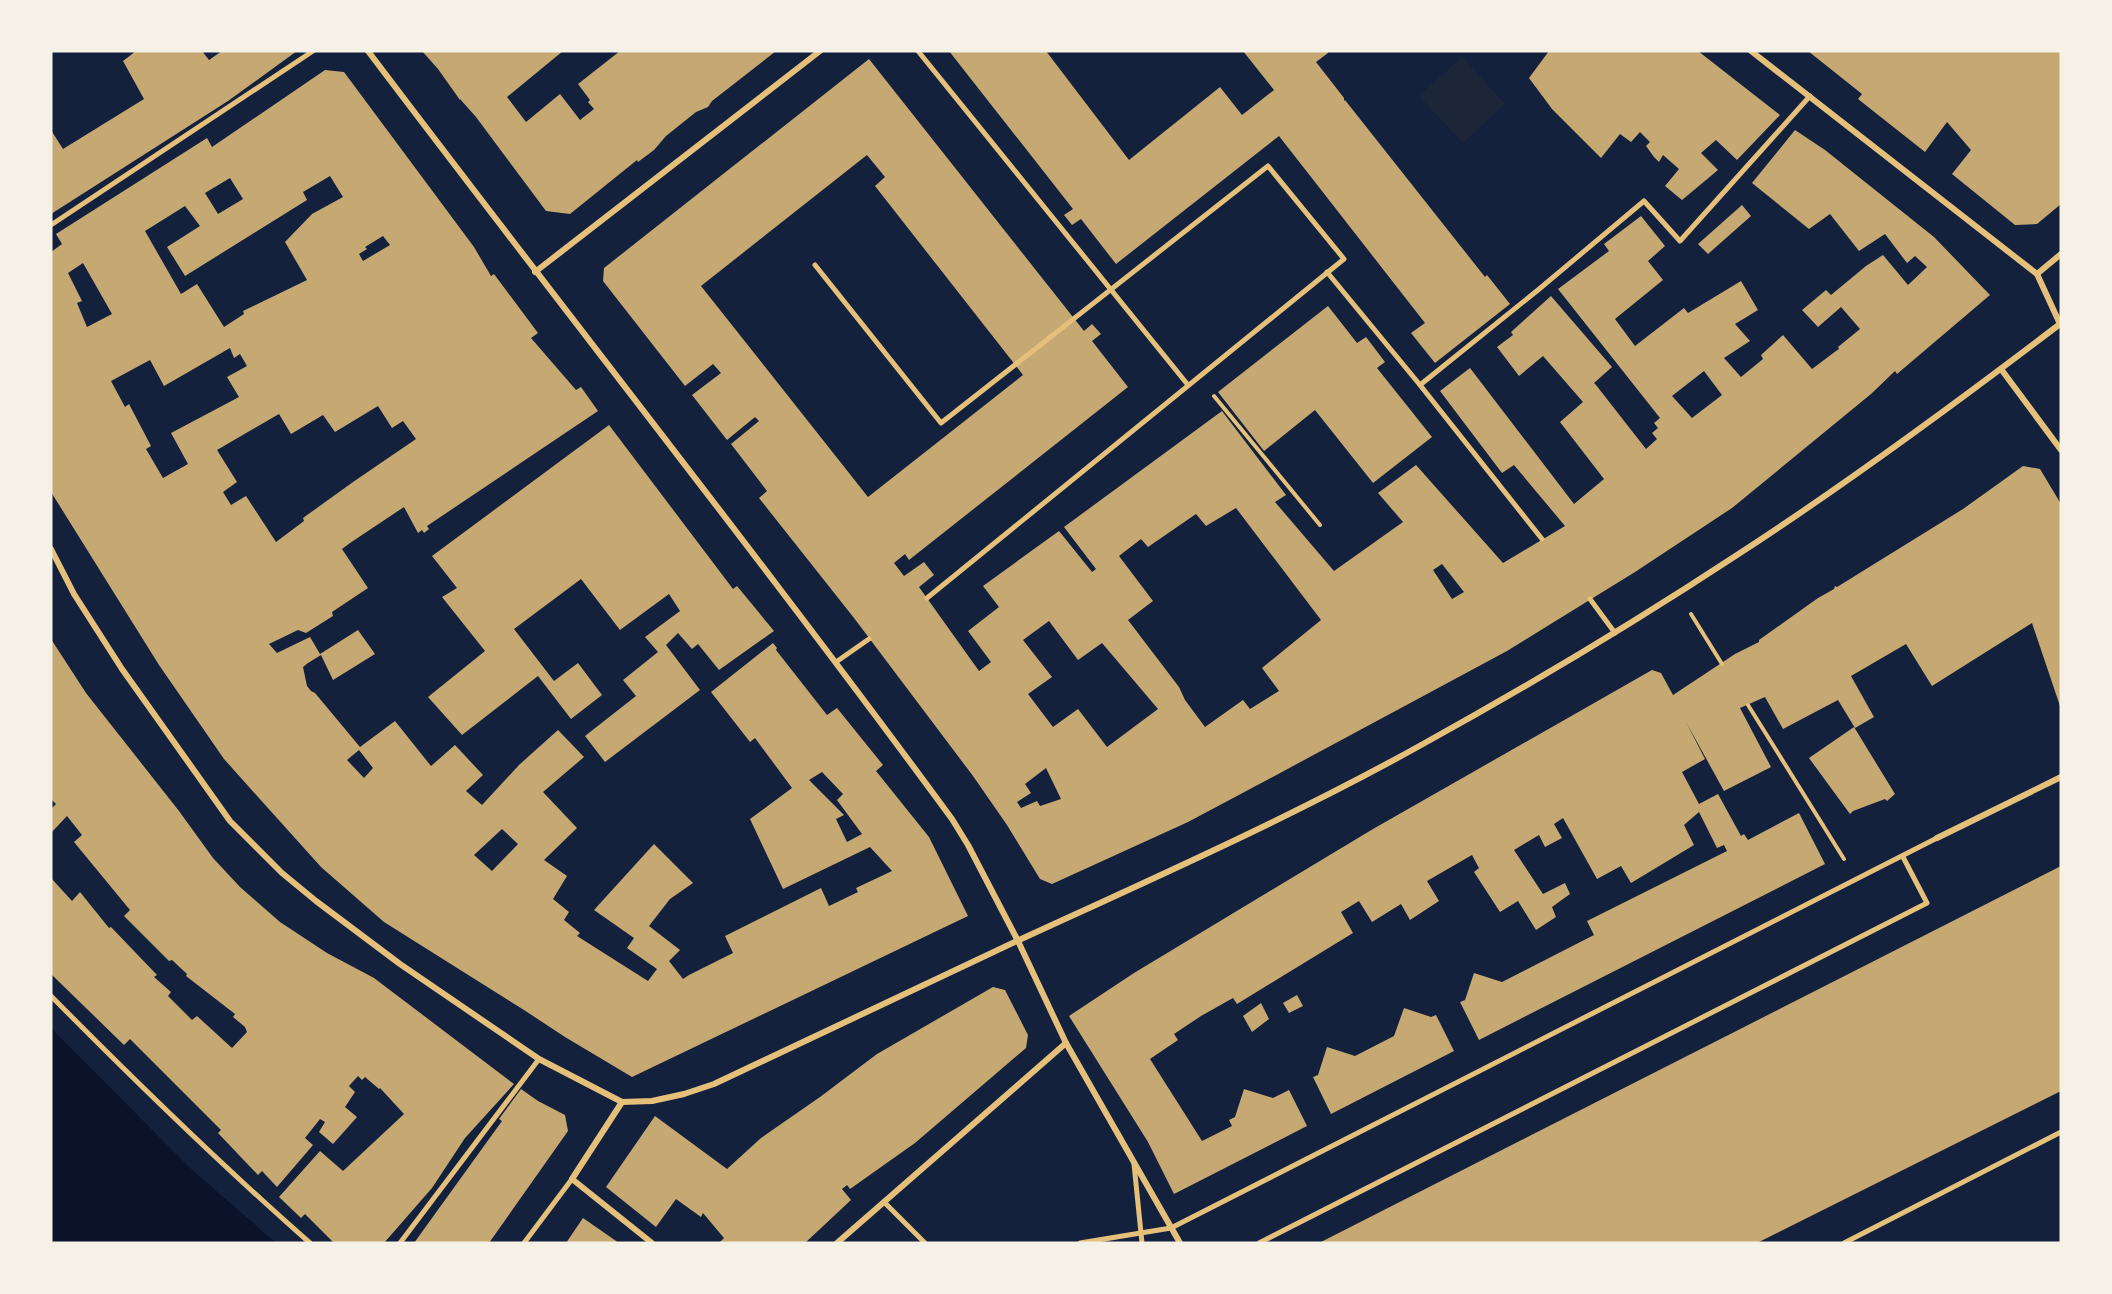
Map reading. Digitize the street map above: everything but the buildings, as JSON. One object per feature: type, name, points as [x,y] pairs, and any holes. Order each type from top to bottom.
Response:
[{"type":"street","points":[[51,225],[313,51]]},
{"type":"street","points":[[368,51],[535,272],[836,662],[952,819],[1018,940],[1066,1043],[1180,1243]]},
{"type":"street","points":[[535,272],[820,51]]},
{"type":"street","points":[[918,51],[1188,386]]},
{"type":"street","points":[[51,549],[75,594],[122,669],[230,821],[282,873],[353,929],[539,1059],[622,1102],[652,1101],[684,1094],[714,1084],[1018,940],[1146,883],[1329,794],[1423,744],[1615,633],[1678,593],[1843,483],[2060,324],[2037,274],[1751,51]]},
{"type":"street","points":[[1420,385],[1644,201],[1680,241],[1810,96]]},
{"type":"street","points":[[814,265],[941,423],[1268,166],[1344,259],[927,598]]},
{"type":"street","points":[[2037,274],[2061,254]]},
{"type":"street","points":[[1327,272],[1542,539]]},
{"type":"street","points":[[2001,369],[2061,450]]},
{"type":"street","points":[[1590,599],[1615,633]]},
{"type":"street","points":[[836,662],[869,639]]},
{"type":"street","points":[[1080,1243],[1171,1228],[2061,777]]},
{"type":"street","points":[[1258,1243],[1927,903],[1903,857]]},
{"type":"street","points":[[51,996],[234,1176],[310,1243]]},
{"type":"street","points":[[837,1243],[1066,1043]]},
{"type":"street","points":[[400,1243],[539,1059]]},
{"type":"street","points":[[525,1243],[572,1179],[622,1102]]},
{"type":"street","points":[[1844,1243],[2061,1132]]},
{"type":"street","points":[[1134,1164],[1142,1243]]},
{"type":"street","points":[[572,1179],[652,1243]]},
{"type":"street","points":[[884,1202],[925,1243]]},
{"type":"street","points":[[1141,1234],[1147,1243]]},
{"type":"path","points":[[1225,409],[1320,525]]},
{"type":"path","points":[[1678,593],[1722,664]]},
{"type":"path","points":[[1748,705],[1857,880]]},
{"type":"shaded area","points":[[1462,57],[1505,104],[1463,143],[1419,96]]},
{"type":"shaded area","points":[[51,1028],[189,1167],[276,1243],[51,1243]]}]
